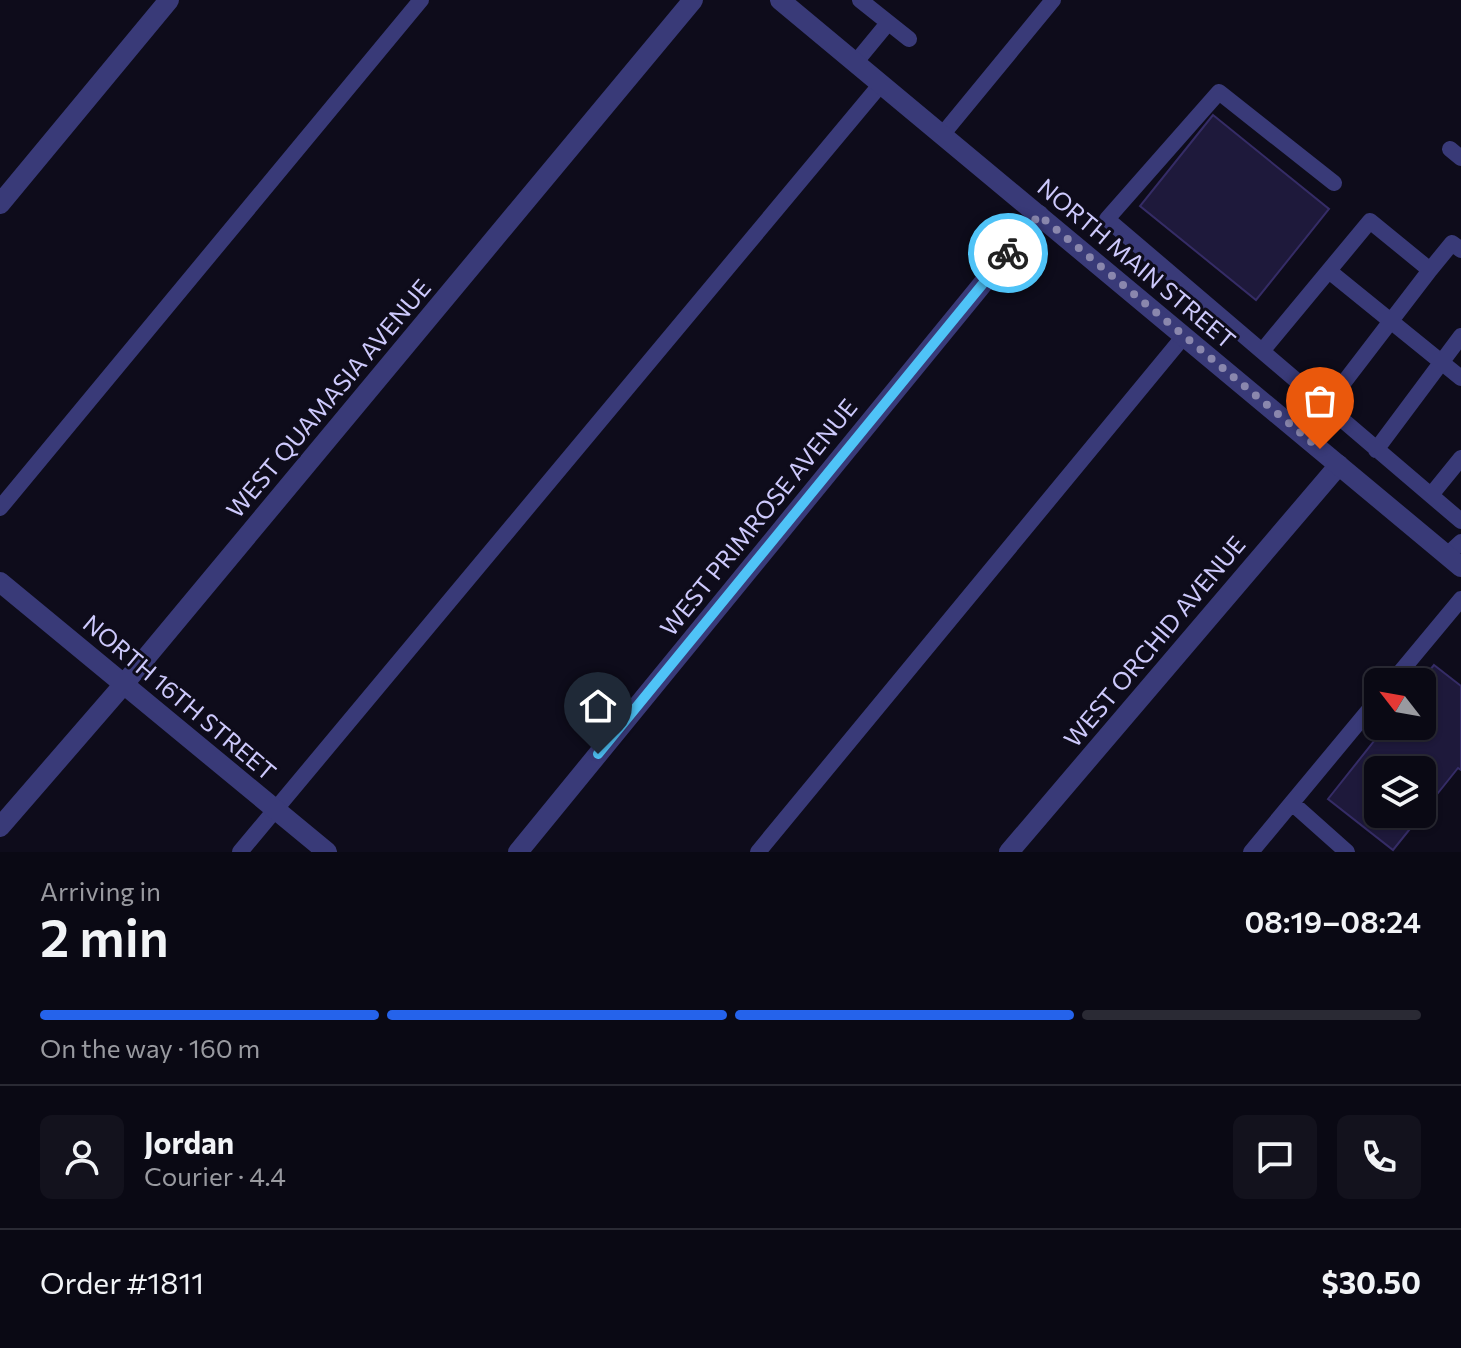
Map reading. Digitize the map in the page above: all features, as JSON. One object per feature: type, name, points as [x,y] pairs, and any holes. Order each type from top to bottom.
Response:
[{"type":"street","points":[[0,204],[169,0]]},
{"type":"street","name":"WEST QUAMASIA AVENUE","points":[[0,827],[124,684],[693,0]]},
{"type":"street","name":"NORTH MAIN STREET","points":[[780,0],[1339,465],[1456,554]]},
{"type":"street","name":"WEST PRIMROSE AVENUE","points":[[518,852],[1039,215]]},
{"type":"street","name":"WEST ORCHID AVENUE","points":[[1009,852],[1339,465]]},
{"type":"street","name":"NORTH 16TH STREET","points":[[0,582],[327,852]]},
{"type":"lane","points":[[0,508],[421,0]]},
{"type":"lane","points":[[860,0],[909,39]]},
{"type":"lane","points":[[942,135],[1053,0]]},
{"type":"lane","points":[[855,63],[888,23]]},
{"type":"lane","points":[[240,852],[881,84]]},
{"type":"lane","points":[[1334,183],[1219,92],[1107,219],[1461,521]]},
{"type":"lane","points":[[1263,350],[1370,221],[1430,270]]},
{"type":"lane","points":[[1301,433],[1325,407],[1452,243],[1461,250]]},
{"type":"lane","points":[[1329,271],[1461,378]]},
{"type":"lane","points":[[758,852],[1184,336]]},
{"type":"lane","points":[[1376,450],[1461,336]]},
{"type":"lane","points":[[1431,495],[1461,458]]},
{"type":"lane","points":[[1404,668],[1461,599]]},
{"type":"lane","points":[[1251,852],[1364,716]]},
{"type":"lane","points":[[1292,803],[1347,852]]},
{"type":"building","points":[[1213,115],[1329,209],[1256,300],[1140,206]]},
{"type":"building","points":[[1434,665],[1461,686],[1461,770],[1458,768],[1436,796],[1436,756],[1364,756],[1364,827],[1328,799],[1375,740],[1436,740],[1436,668],[1432,668]]},
{"type":"building","points":[[1365,828],[1411,828],[1393,850]]},
{"type":"way so far","points":[[1008,253],[1039,215],[1320,449]]},
{"type":"route","points":[[598,754],[1008,253]]}]
